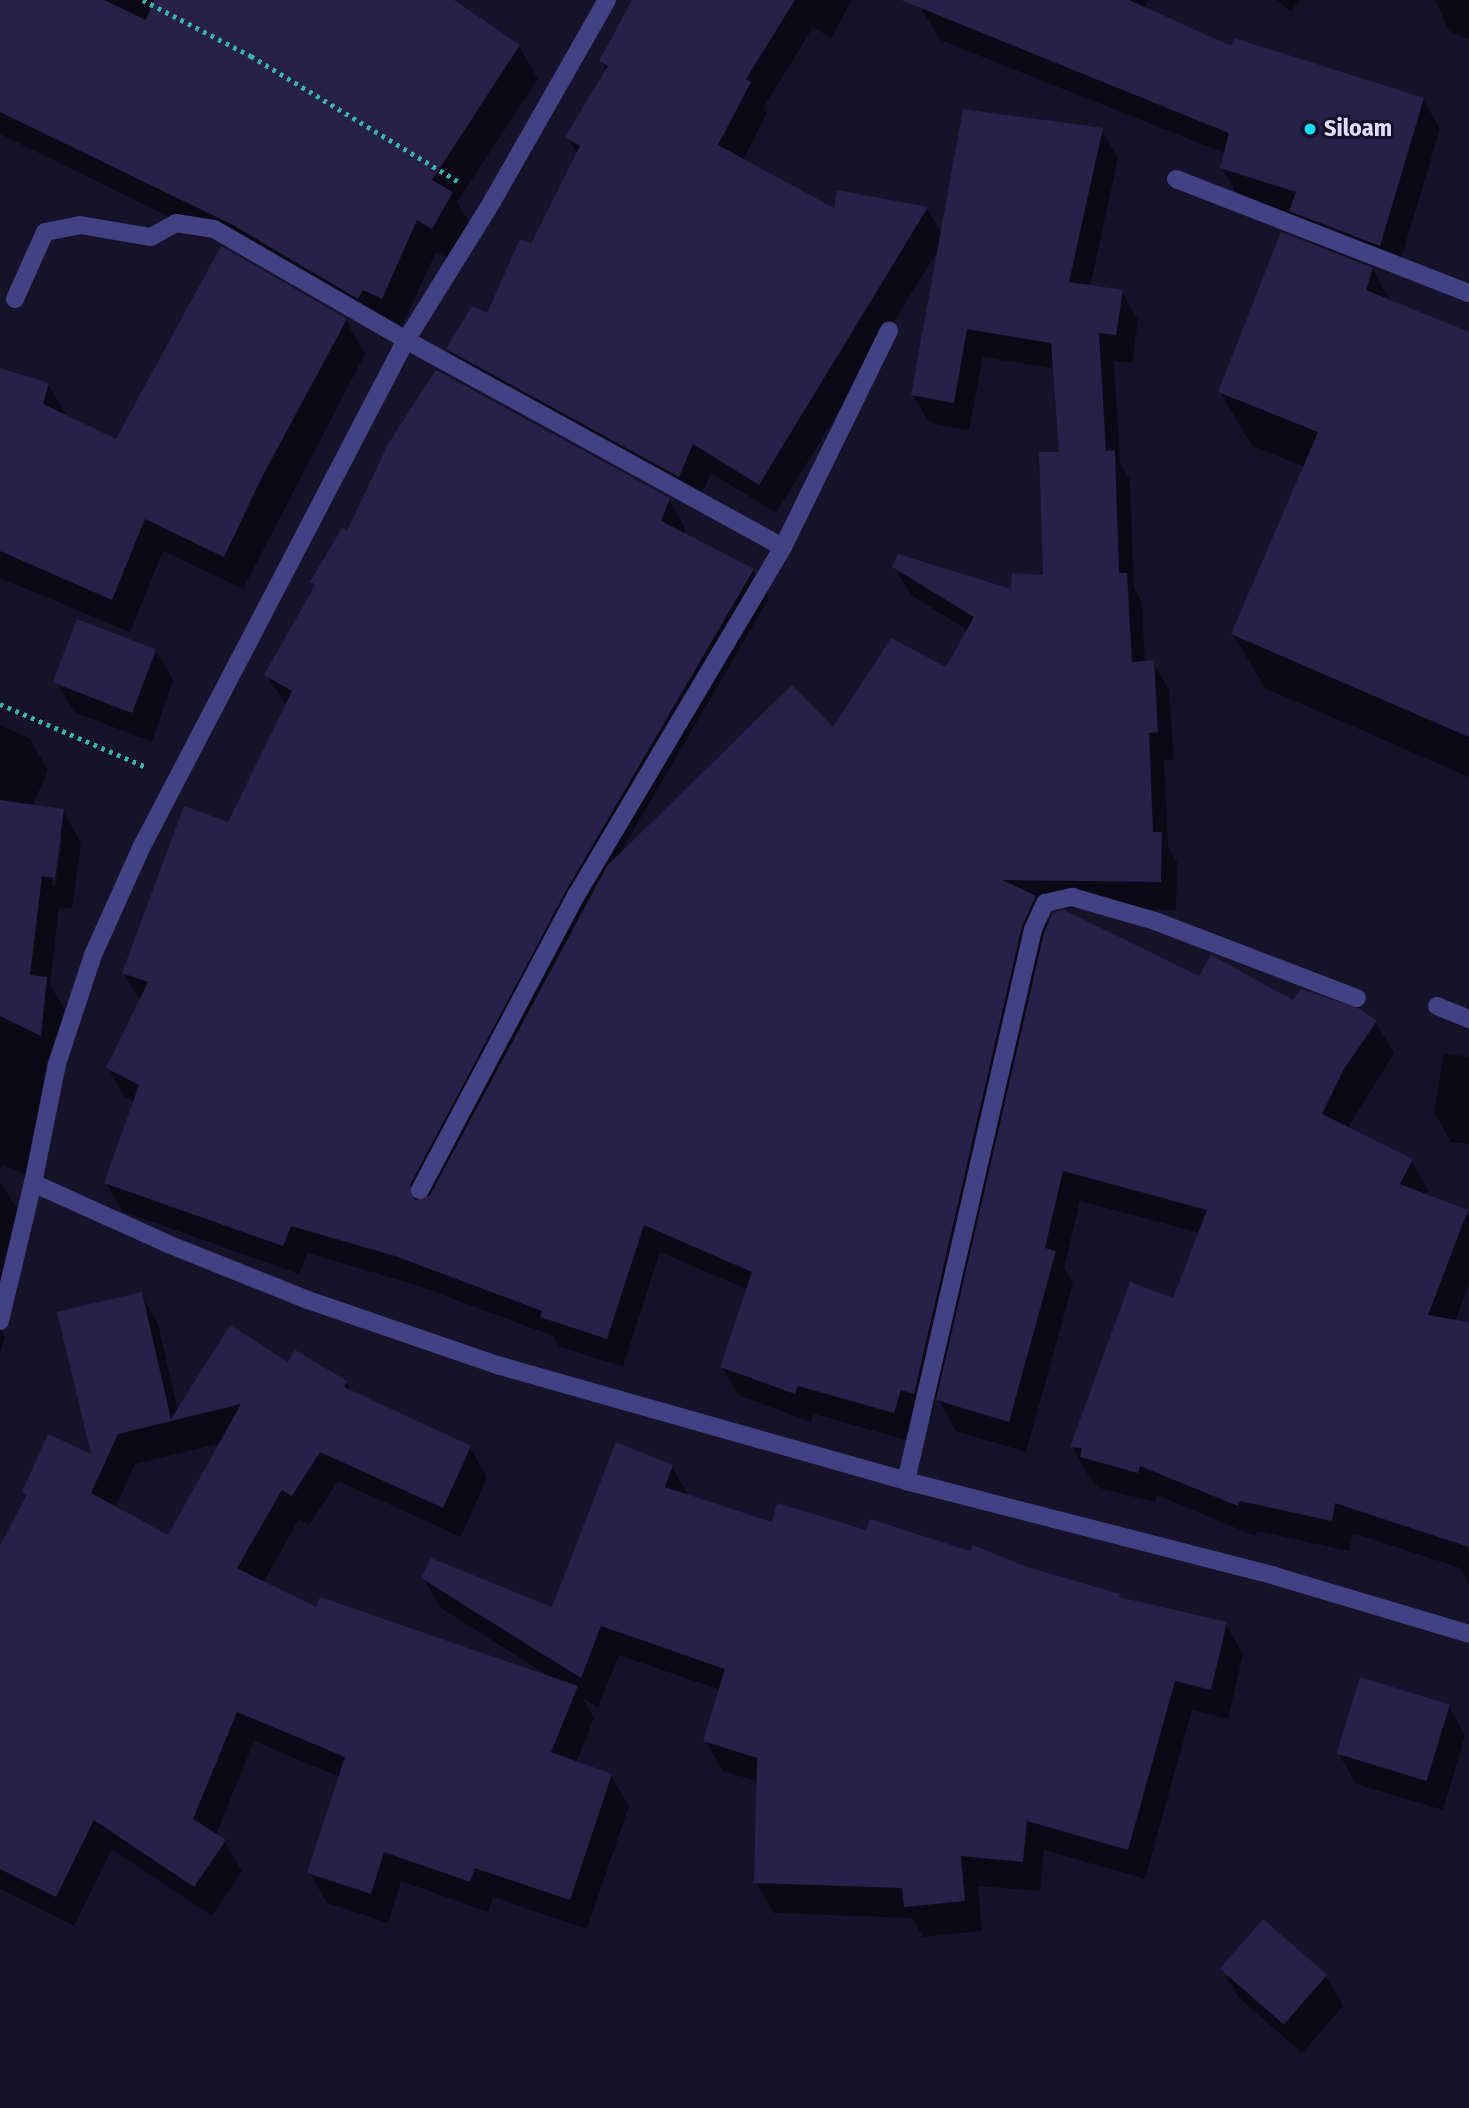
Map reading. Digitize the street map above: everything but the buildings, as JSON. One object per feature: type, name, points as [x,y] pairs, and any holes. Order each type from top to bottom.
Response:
[{"type":"street","points":[[0,1321],[33,1182],[57,1064],[93,955],[177,780],[406,340],[492,202],[607,0]]},
{"type":"street","points":[[1176,179],[1469,293]]},
{"type":"street","points":[[15,299],[45,232],[80,225],[151,237],[176,223],[195,223],[214,229],[310,282],[406,340],[783,547]]},
{"type":"street","points":[[420,1190],[577,894],[783,547],[890,331]]},
{"type":"street","points":[[906,1480],[1033,929],[1045,903],[1072,897],[1155,921],[1357,998]]},
{"type":"street","points":[[1437,1006],[1469,1019]]},
{"type":"street","points":[[33,1182],[219,1265],[484,1361],[906,1480],[1275,1576],[1469,1634]]},
{"type":"path","points":[[143,0],[251,56],[492,202]]},
{"type":"path","points":[[0,704],[177,780]]},
{"type":"place","name":"Siloam","points":[[1310,129]]}]
